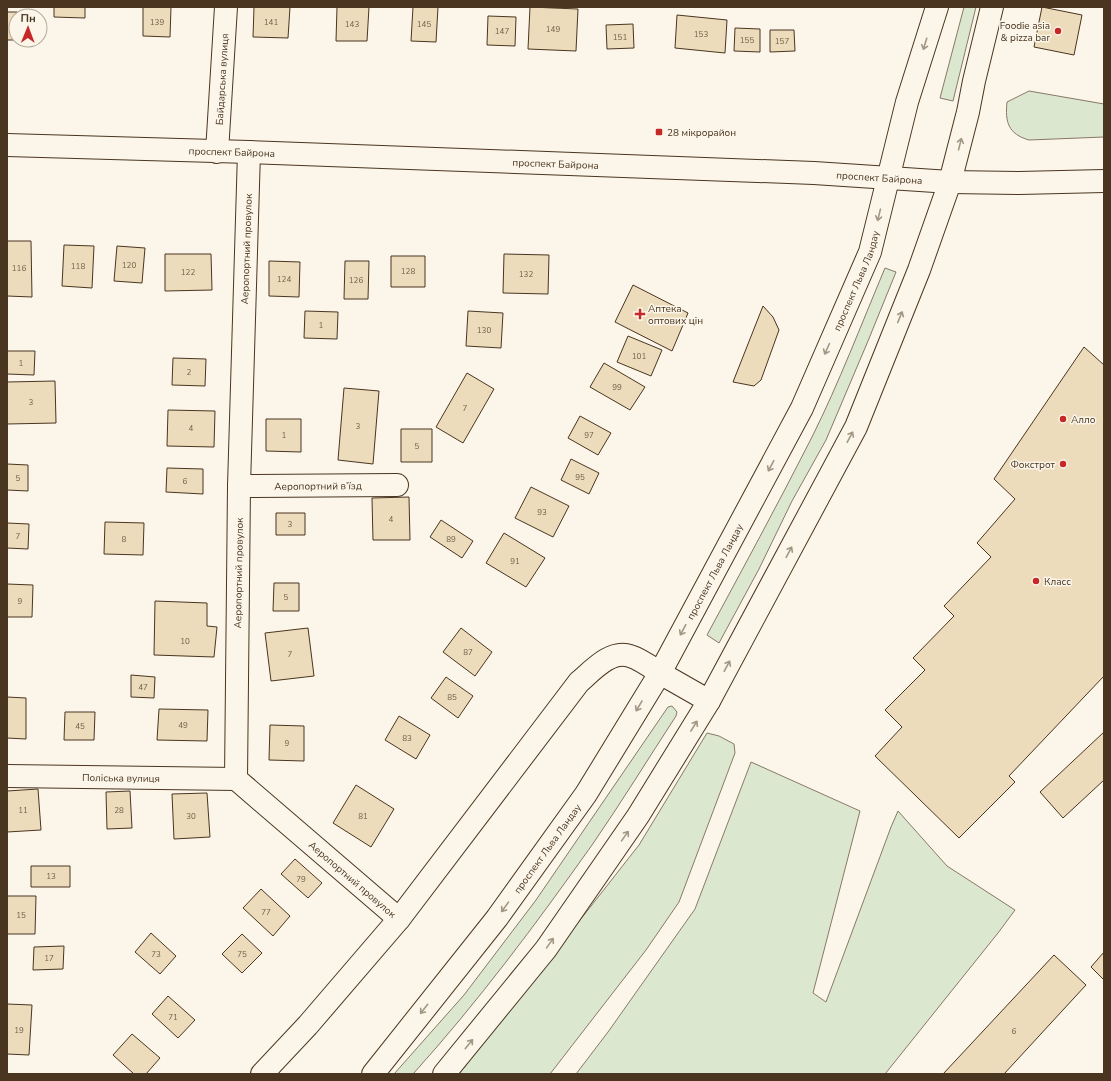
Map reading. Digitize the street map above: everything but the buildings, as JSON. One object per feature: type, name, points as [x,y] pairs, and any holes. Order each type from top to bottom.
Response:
[{"type":"main road","name":"Байдарська вулиця","points":[[217,152],[226,7]]},
{"type":"main road","name":"проспект Льва Ландау","points":[[373,1074],[497,918],[582,800],[660,673],[802,408],[870,252],[907,102],[937,7]]},
{"type":"main road","points":[[444,1074],[546,949],[638,816],[709,701],[856,427],[919,270],[950,182],[992,7]]},
{"type":"main road","name":"проспект Байрона","points":[[7,145],[249,152],[814,173],[950,182],[1019,183],[1104,181]]},
{"type":"main road","name":"Аеропортний провулок","points":[[249,152],[239,486],[236,779],[399,920]]},
{"type":"main road","name":"Аеропортний в’їзд","points":[[239,486],[397,485]]},
{"type":"main road","points":[[262,1074],[308,1025],[399,920],[579,682],[610,658],[618,655],[628,655],[709,701]]},
{"type":"main road","name":"Поліська вулиця","points":[[7,776],[236,779]]},
{"type":"green space","points":[[964,7],[976,7],[953,101],[940,98]]},
{"type":"green space","points":[[1029,91],[1104,104],[1104,137],[1029,140],[1016,134],[1009,126],[1007,102]]},
{"type":"green space","points":[[885,268],[896,272],[826,440],[792,501],[759,569],[719,643],[707,635],[822,417]]},
{"type":"green space","points":[[672,706],[677,712],[676,716],[592,845],[550,904],[461,1019],[413,1074],[394,1074],[464,995],[536,900],[668,707]]},
{"type":"green space","points":[[707,733],[719,736],[734,744],[735,753],[679,902],[646,950],[550,1074],[459,1074],[639,845]]},
{"type":"green space","points":[[751,762],[860,811],[813,993],[826,1002],[898,811],[947,866],[1015,910],[885,1074],[576,1074],[608,1032],[695,909]]},
{"type":"place","name":"Foodie asia & pizza bar","points":[[1058,31]]},
{"type":"place","name":"28 мікрорайон","points":[[659,132]]},
{"type":"place","name":"Аптека оптових цін","points":[[640,314]]},
{"type":"place","name":"Алло","points":[[1063,419]]},
{"type":"place","name":"Фокстрот","points":[[1063,464]]},
{"type":"place","name":"Класс","points":[[1036,581]]}]
